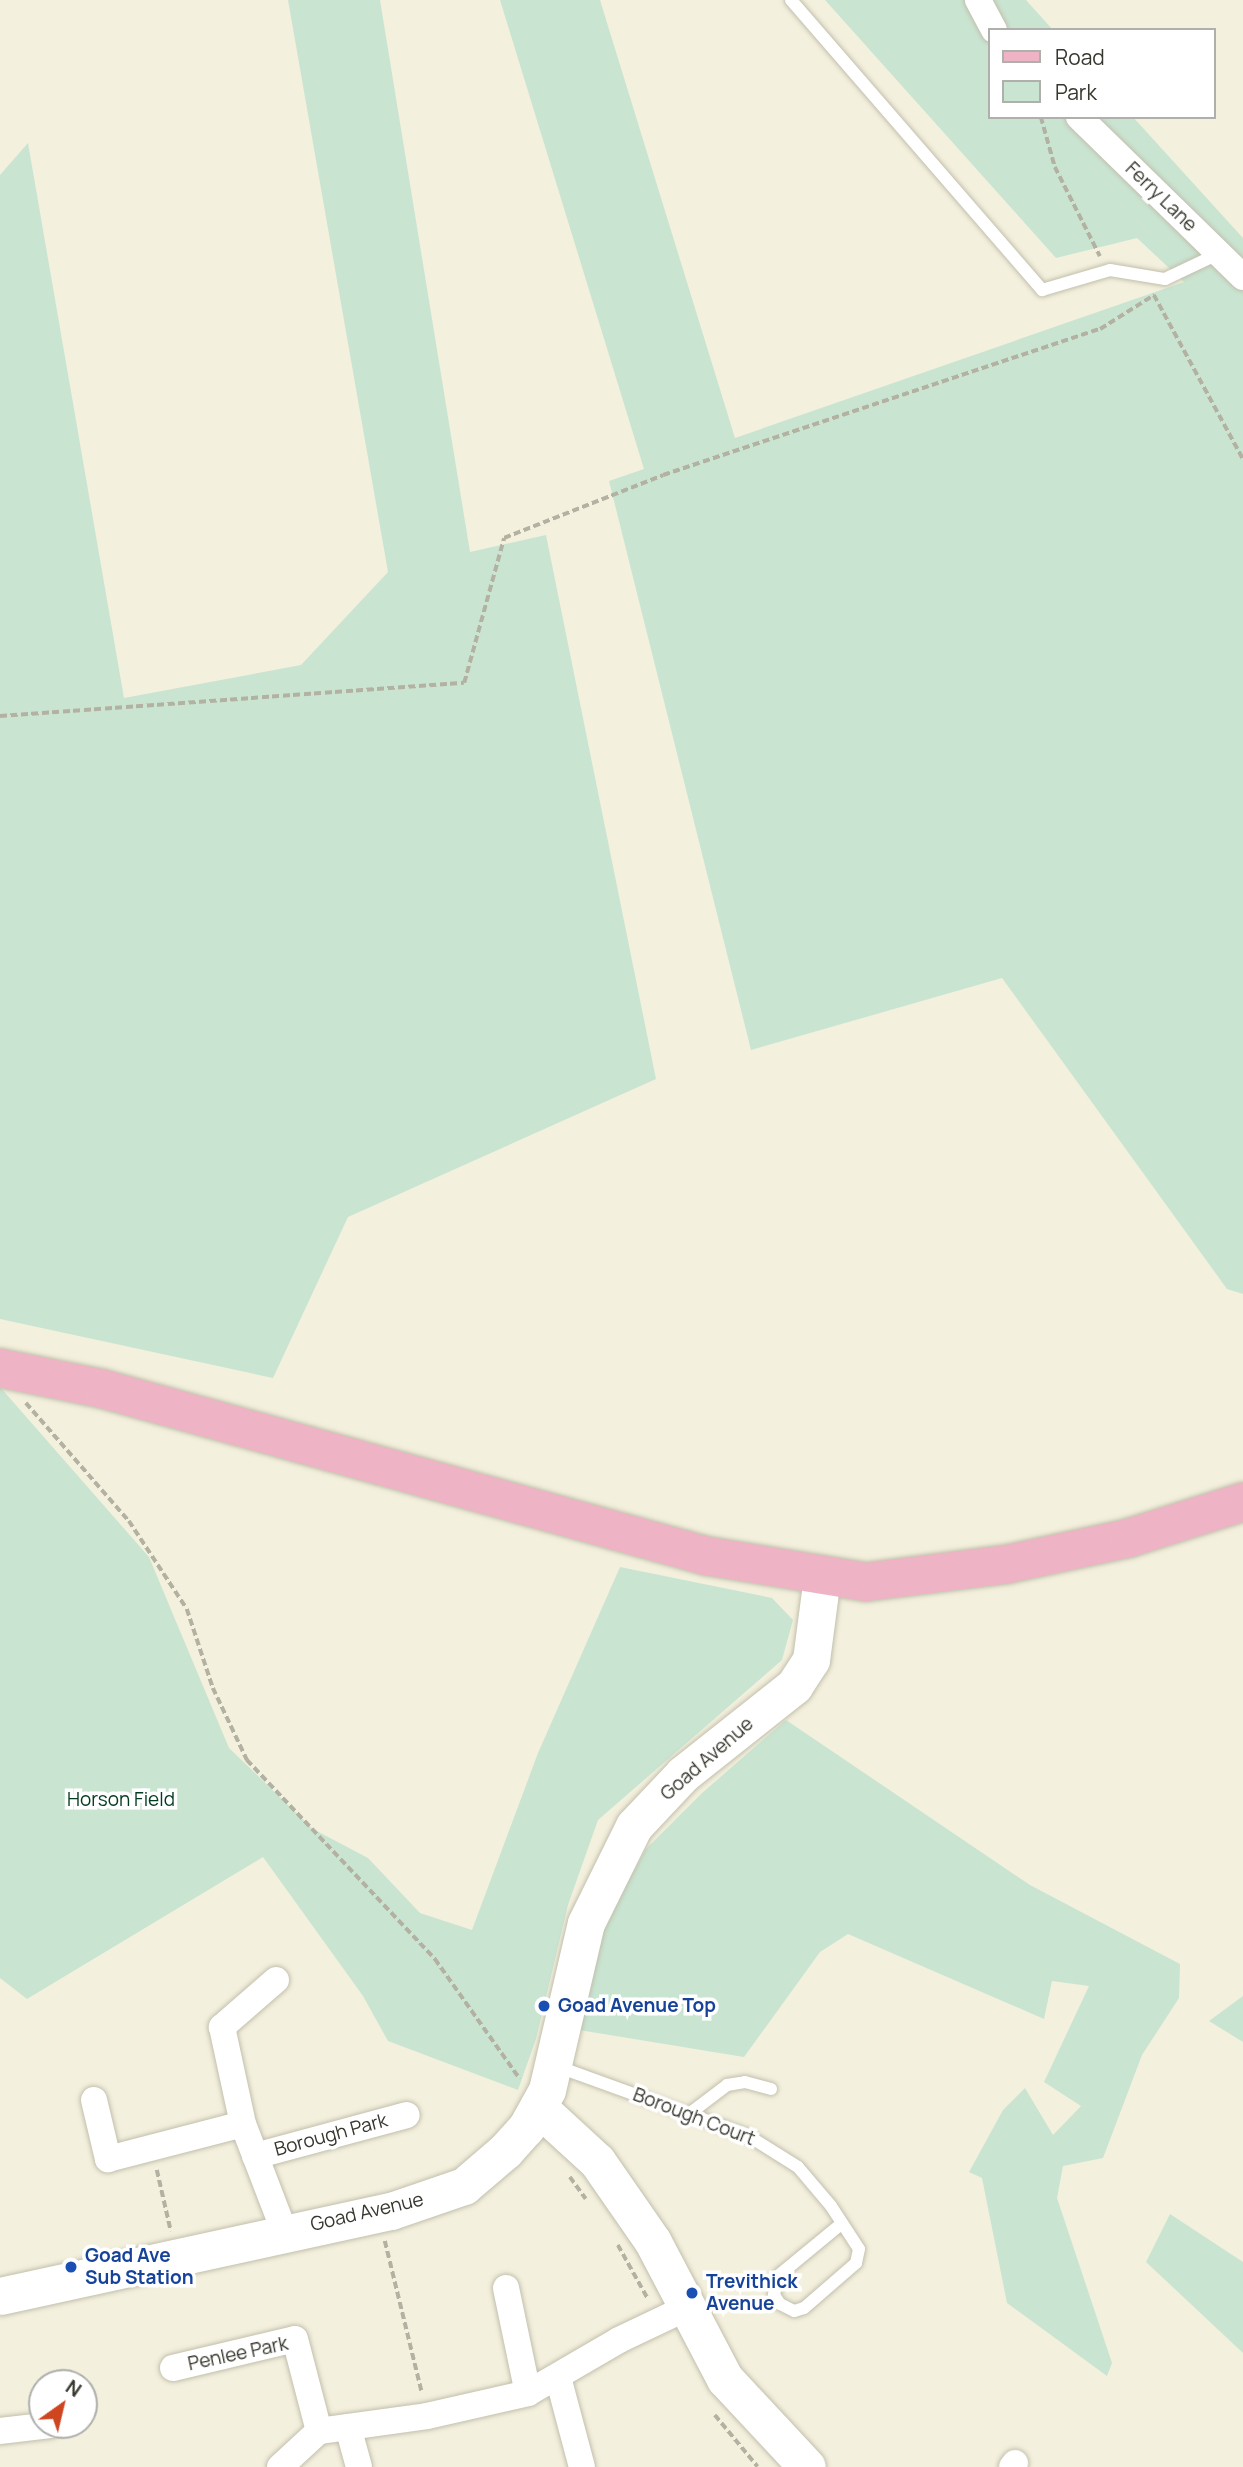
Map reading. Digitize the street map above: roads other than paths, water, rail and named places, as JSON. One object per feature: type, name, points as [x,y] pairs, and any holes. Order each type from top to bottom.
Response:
[{"type":"main road","points":[[12,1371],[103,1389],[333,1451],[588,1527],[707,1556],[822,1577],[866,1582],[908,1579],[1008,1563],[1129,1538],[1243,1502]]},
{"type":"street","points":[[978,0],[993,28]]},
{"type":"street","name":"Ferry Lane","points":[[1081,119],[1243,277]]},
{"type":"street","name":"Goad Avenue","points":[[0,2295],[284,2231],[379,2213],[464,2186],[505,2151],[538,2107],[556,2066],[586,1923],[634,1826],[683,1774],[794,1686],[811,1661],[822,1577]]},
{"type":"street","name":"Borough Park","points":[[276,1980],[222,2027],[243,2124],[284,2231]]},
{"type":"street","points":[[94,2100],[108,2159],[243,2124]]},
{"type":"street","points":[[538,2107],[597,2161],[653,2242],[675,2314],[725,2379],[807,2467]]},
{"type":"street","name":"Borough Park","points":[[255,2156],[407,2115]]},
{"type":"street","points":[[506,2288],[528,2393]]},
{"type":"street","points":[[280,2467],[319,2431],[427,2416],[528,2393],[675,2314]]},
{"type":"street","name":"Penlee Park","points":[[173,2368],[295,2339],[319,2431]]},
{"type":"street","points":[[558,2377],[582,2467]]},
{"type":"street","points":[[348,2427],[359,2467]]},
{"type":"street","points":[[0,2431],[28,2428]]},
{"type":"lane","points":[[791,0],[1042,290],[1110,270],[1165,279],[1218,254]]},
{"type":"lane","name":"Borough Court","points":[[556,2066],[747,2135],[785,2156],[812,2182],[859,2249],[856,2263],[804,2308],[794,2311],[780,2304],[774,2295],[778,2277],[841,2224]]},
{"type":"lane","points":[[689,2114],[714,2093],[736,2082],[771,2089]]},
{"type":"place","name":"Goad Avenue Top","points":[[544,2006]]},
{"type":"place","name":"Goad Ave Sub Station","points":[[71,2267]]},
{"type":"place","name":"Trevithick Avenue","points":[[692,2293]]},
{"type":"park label","name":"Horson Field","points":[[121,1800]]}]
